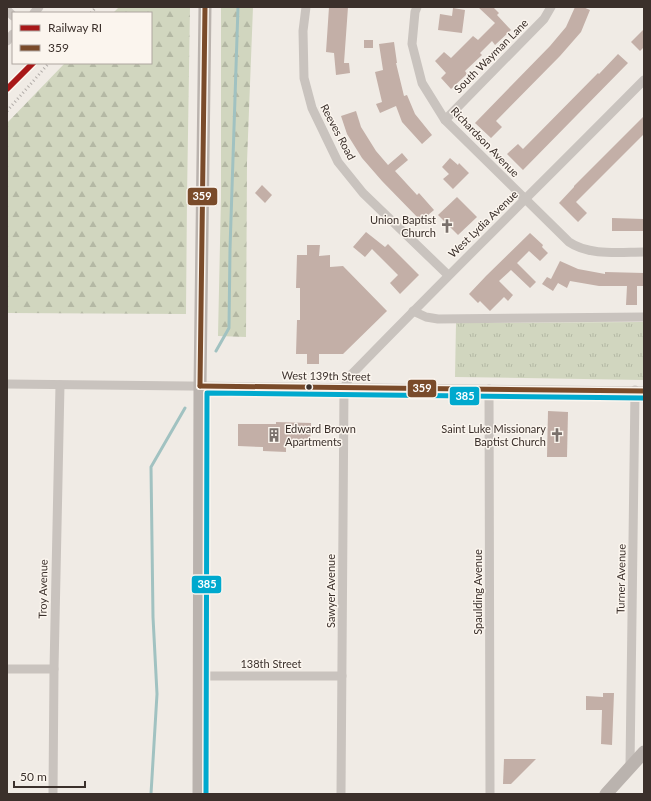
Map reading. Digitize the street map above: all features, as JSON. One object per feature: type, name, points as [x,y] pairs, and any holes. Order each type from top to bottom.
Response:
[{"type":"main road","points":[[199,794],[200,386],[205,7]]},
{"type":"main road","points":[[606,794],[644,752]]},
{"type":"street","name":"Reeves Road","points":[[306,7],[303,31],[304,78],[312,108],[338,162],[363,193],[448,275]]},
{"type":"street","name":"Richardson Avenue","points":[[417,7],[415,12],[412,44],[422,83],[444,120],[574,246],[585,250],[644,252]]},
{"type":"street","name":"South Wayman Lane","points":[[444,120],[544,19],[551,7]]},
{"type":"street","name":"West Lydia Avenue","points":[[344,388],[350,376],[448,275],[644,80]]},
{"type":"street","points":[[413,311],[426,317],[438,319],[644,317]]},
{"type":"street","name":"West 139th Street","points":[[7,384],[639,390]]},
{"type":"street","name":"Troy Avenue","points":[[53,794],[60,385]]},
{"type":"street","name":"Sawyer Avenue","points":[[341,794],[344,388]]},
{"type":"street","name":"Spaulding Avenue","points":[[489,389],[490,794]]},
{"type":"street","name":"Turner Avenue","points":[[630,767],[639,390]]},
{"type":"street","points":[[7,669],[54,669]]},
{"type":"street","name":"138th Street","points":[[200,676],[342,676]]},
{"type":"green space","points":[[119,7],[190,7],[186,314],[7,313],[7,123],[64,64],[152,64],[152,12],[114,12]]},
{"type":"green space","points":[[221,7],[253,7],[247,162],[246,337],[218,336],[221,197]]},
{"type":"green space","points":[[644,322],[644,380],[455,377],[456,323]]},
{"type":"building","points":[[329,7],[348,7],[344,63],[349,63],[350,73],[336,75],[334,53],[326,52]]},
{"type":"building","points":[[478,7],[493,7],[499,13],[497,15],[511,30],[495,45],[492,41],[480,53],[482,55],[465,71],[467,74],[451,89],[441,78],[446,73],[435,61],[444,52],[451,58],[473,36],[478,40],[495,23]]},
{"type":"building","points":[[575,7],[583,7],[590,10],[581,32],[560,56],[496,121],[502,127],[491,138],[475,123],[550,46],[566,27]]},
{"type":"building","points":[[453,8],[465,10],[462,33],[438,30],[440,14],[452,16]]},
{"type":"building","points":[[644,29],[644,47],[640,51],[631,42]]},
{"type":"building","points":[[364,40],[373,40],[373,48],[364,48]]},
{"type":"building","points":[[394,42],[396,63],[404,96],[407,95],[415,114],[432,135],[422,144],[402,122],[396,106],[380,113],[376,104],[382,102],[375,72],[383,70],[379,44]]},
{"type":"building","points":[[618,54],[628,63],[523,170],[507,154],[518,144],[523,149]]},
{"type":"building","points":[[356,111],[361,127],[376,151],[388,165],[402,153],[408,160],[395,171],[417,195],[419,193],[434,210],[421,221],[362,158],[347,134],[341,116]]},
{"type":"building","points":[[644,116],[644,134],[576,202],[587,213],[578,222],[559,203]]},
{"type":"building","points":[[450,158],[458,165],[459,163],[469,173],[453,189],[443,179],[449,174],[442,167]]},
{"type":"building","points":[[262,185],[272,195],[265,203],[255,193]]},
{"type":"building","points":[[457,197],[477,217],[458,235],[438,215]]},
{"type":"building","points":[[612,218],[644,219],[644,231],[612,231]]},
{"type":"building","points":[[366,232],[385,247],[388,244],[419,275],[400,294],[390,283],[398,275],[372,249],[365,257],[353,247]]},
{"type":"building","points":[[530,233],[543,245],[542,247],[548,253],[540,261],[529,251],[517,263],[536,282],[530,288],[511,270],[499,281],[513,295],[508,301],[504,297],[490,311],[480,301],[478,303],[469,294]]},
{"type":"building","points":[[307,245],[320,245],[319,256],[330,255],[330,267],[343,266],[387,311],[343,354],[319,354],[319,364],[307,364],[307,354],[296,354],[297,320],[300,320],[300,288],[296,288],[297,255],[307,255]]},
{"type":"building","points":[[560,261],[578,269],[605,274],[605,272],[644,273],[644,286],[637,286],[637,305],[626,305],[627,286],[599,286],[570,281],[567,288],[558,283],[553,291],[542,284],[547,277],[551,279]]},
{"type":"building","name":"Saint Luke Missionary Baptist Church","points":[[548,411],[568,412],[567,457],[547,457]]},
{"type":"building","name":"Edward Brown Apartments","points":[[276,422],[311,423],[310,445],[286,445],[286,452],[263,451],[263,447],[238,446],[238,424],[276,424]]},
{"type":"building","points":[[603,693],[614,693],[612,745],[601,744],[602,710],[586,710],[586,696],[603,697]]},
{"type":"building","points":[[504,759],[536,759],[511,784],[503,784]]},
{"type":"waterway","points":[[216,351],[229,328],[230,249],[238,7]]},
{"type":"waterway","points":[[151,794],[157,694],[153,617],[151,467],[185,408]]},
{"type":"railway","points":[[92,12],[96,7]]},
{"type":"railway","points":[[7,111],[48,64]]},
{"type":"rail line","name":"RI","points":[[7,89],[32,64]]},
{"type":"transit line","name":"359","points":[[200,386],[205,7]]},
{"type":"transit line","name":"359","points":[[200,386],[644,391]]},
{"type":"transit line","name":"385","points":[[206,794],[207,393],[644,398]]},
{"type":"place","name":"Union Baptist Church","points":[[447,226]]},
{"type":"place","name":"Edward Brown Apartments","points":[[274,435]]},
{"type":"place","name":"Saint Luke Missionary Baptist Church","points":[[557,435]]}]
